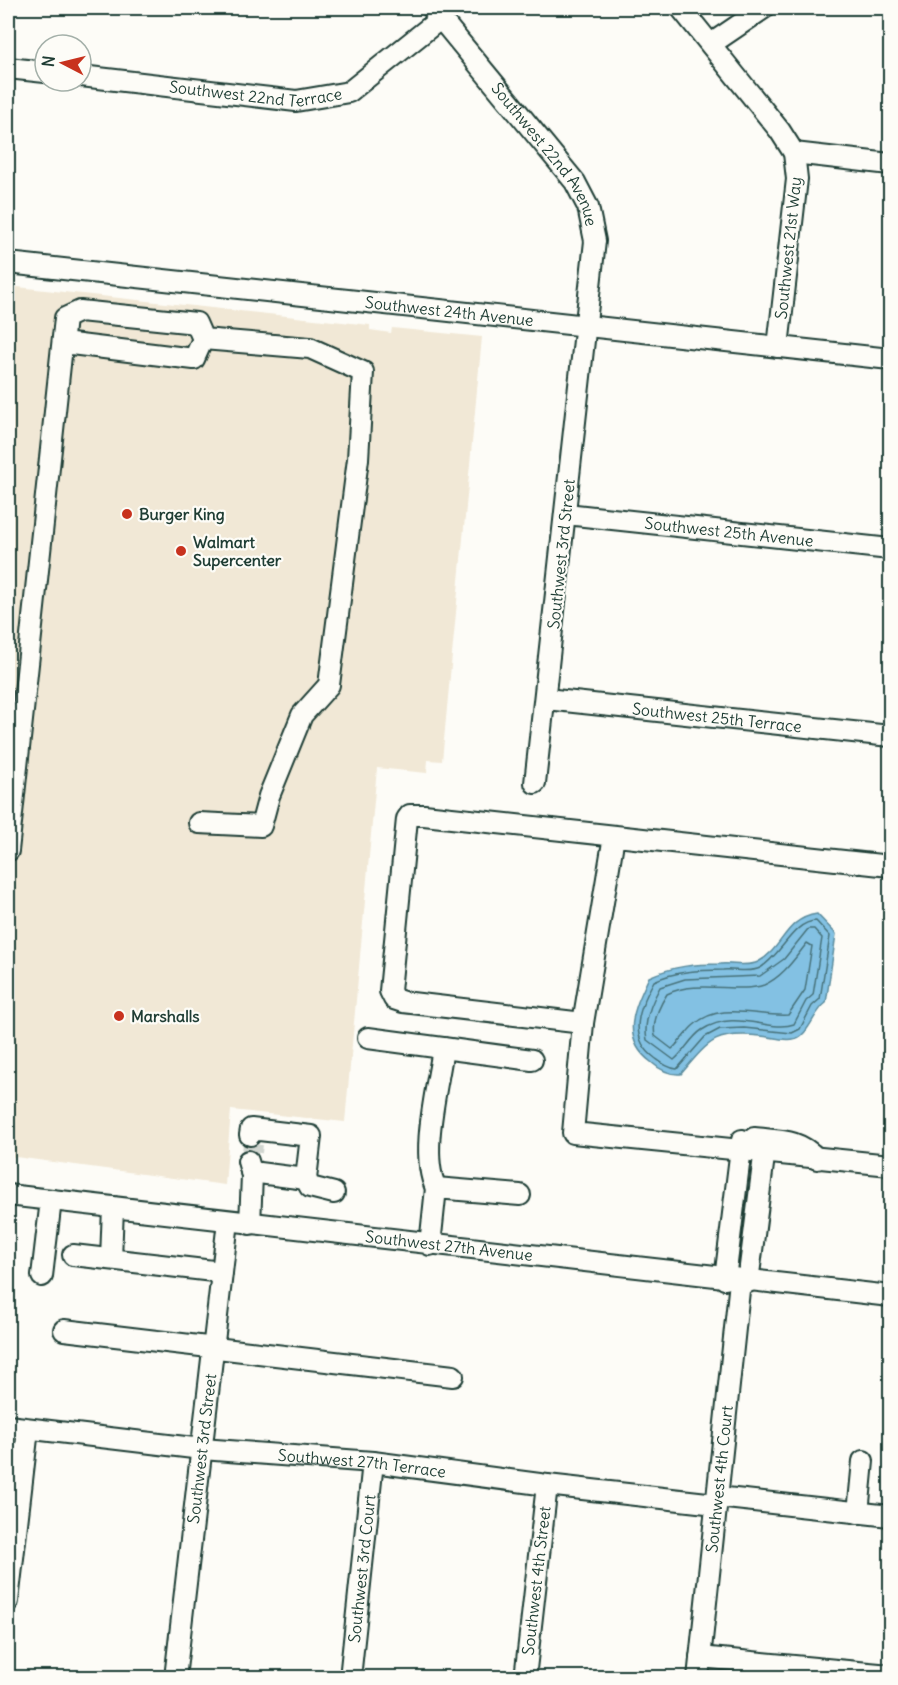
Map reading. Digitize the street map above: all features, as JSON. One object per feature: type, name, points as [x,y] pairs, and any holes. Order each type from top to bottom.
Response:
[{"type":"street","name":"Southwest 21st Way","points":[[681,8],[780,131],[794,153],[797,179],[778,347]]},
{"type":"street","points":[[711,44],[764,8]]},
{"type":"street","name":"Southwest 22nd Terrace","points":[[93,77],[296,101],[349,92],[436,13]]},
{"type":"street","name":"Southwest 22nd Avenue","points":[[436,13],[574,182],[588,207],[595,241],[586,326]]},
{"type":"street","points":[[8,68],[33,71]]},
{"type":"street","points":[[794,153],[891,164]]},
{"type":"street","name":"Southwest 24th Avenue","points":[[8,263],[891,359]]},
{"type":"street","points":[[8,851],[11,803],[65,318],[80,310],[196,323],[203,339],[194,359],[63,343]]},
{"type":"street","name":"Southwest 3rd Street","points":[[535,783],[586,326]]},
{"type":"street","points":[[199,823],[261,826],[269,796],[302,716],[329,685],[358,459],[363,372],[310,348],[203,339]]},
{"type":"street","name":"Southwest 25th Avenue","points":[[566,514],[891,549]]},
{"type":"street","name":"Southwest 25th Terrace","points":[[546,699],[891,736]]},
{"type":"street","points":[[583,1023],[403,1002],[394,999],[390,991],[407,819],[415,814],[891,866]]},
{"type":"street","points":[[614,836],[583,1023],[573,1132],[686,1144],[695,1134],[742,1144],[765,1146],[796,1143],[807,1148],[817,1159],[891,1165]]},
{"type":"street","points":[[368,1038],[532,1060]]},
{"type":"street","points":[[430,1245],[436,1188],[429,1174],[430,1144],[443,1048]]},
{"type":"street","points":[[250,1224],[251,1129],[311,1136],[306,1179],[310,1188],[334,1193]]},
{"type":"street","points":[[738,1281],[742,1144]]},
{"type":"street","points":[[738,1281],[765,1146]]},
{"type":"street","points":[[249,1151],[306,1179]]},
{"type":"street","points":[[436,1188],[520,1195]]},
{"type":"street","name":"Southwest 27th Avenue","points":[[8,1195],[738,1281],[891,1296]]},
{"type":"street","points":[[42,1276],[51,1200]]},
{"type":"street","points":[[111,1259],[113,1207]]},
{"type":"street","name":"Southwest 3rd Street","points":[[175,1677],[228,1221]]},
{"type":"street","points":[[73,1255],[222,1272]]},
{"type":"street","name":"Southwest 4th Court","points":[[698,1677],[738,1281]]},
{"type":"street","points":[[64,1330],[453,1376]]},
{"type":"street","name":"Southwest 27th Terrace","points":[[8,1426],[202,1449],[373,1462],[547,1485],[891,1516]]},
{"type":"street","points":[[8,1601],[28,1429]]},
{"type":"street","points":[[858,1513],[863,1461]]},
{"type":"street","name":"Southwest 3rd Court","points":[[350,1677],[373,1462]]},
{"type":"street","name":"Southwest 4th Street","points":[[525,1677],[547,1485]]},
{"type":"street","points":[[700,1657],[891,1675]]},
{"type":"shaded area","points":[[8,286],[370,325],[370,330],[391,333],[392,328],[482,337],[442,761],[428,760],[427,773],[377,768],[345,1122],[231,1110],[225,1185],[8,1156]]},
{"type":"water","points":[[817,914],[836,934],[826,1003],[803,1034],[789,1039],[746,1035],[723,1037],[706,1046],[681,1074],[661,1070],[641,1053],[635,1043],[633,1022],[635,1011],[649,977],[667,970],[693,965],[745,965],[758,962],[774,949],[798,922]]},
{"type":"tunnel","points":[[252,1152],[253,1144]]},
{"type":"place","name":"Burger King","points":[[127,514]]},
{"type":"place","name":"Walmart Supercenter","points":[[181,551]]},
{"type":"place","name":"Marshalls","points":[[119,1016]]}]
